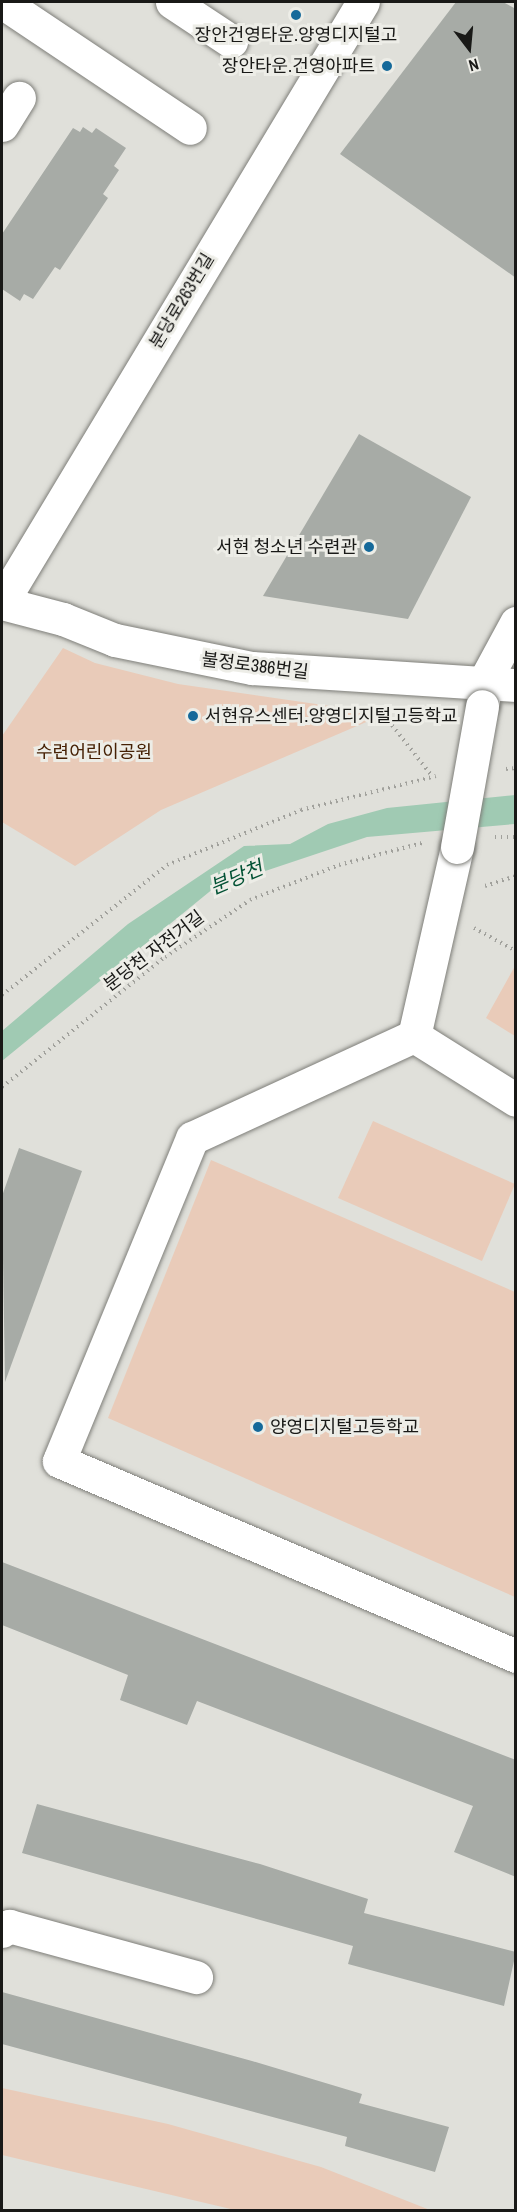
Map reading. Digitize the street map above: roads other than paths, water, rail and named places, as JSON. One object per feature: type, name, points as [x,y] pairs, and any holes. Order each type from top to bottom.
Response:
[{"type":"street","points":[[2,2],[190,128]]},
{"type":"street","points":[[172,2],[231,41]]},
{"type":"street","name":"분당로263번길","points":[[2,602],[363,2]]},
{"type":"street","name":"불정로386번길","points":[[2,602],[176,655],[354,677],[494,690]]},
{"type":"street","points":[[414,1036],[494,690],[516,623]]},
{"type":"street","points":[[414,1036],[516,1100]]},
{"type":"street","points":[[414,1036],[192,1138],[59,1461],[516,1656]]},
{"type":"street","points":[[2,1931],[9,1926],[196,1977]]},
{"type":"water","name":"분당천","points":[[515,795],[515,824],[367,837],[214,888],[2,1061],[2,1031],[128,924],[244,846],[290,844],[328,824],[387,808]]},
{"type":"place","name":"장안건영타운.양영디지털고","points":[[296,15]]},
{"type":"place","name":"장안타운.건영아파트","points":[[387,66]]},
{"type":"place","name":"서현 청소년 수련관","points":[[369,547]]},
{"type":"place","name":"서현유스센터.양영디지털고등학교","points":[[193,716]]},
{"type":"place","name":"양영디지털고등학교","points":[[258,1427]]},
{"type":"park label","name":"수련어린이공원","points":[[94,752]]}]
